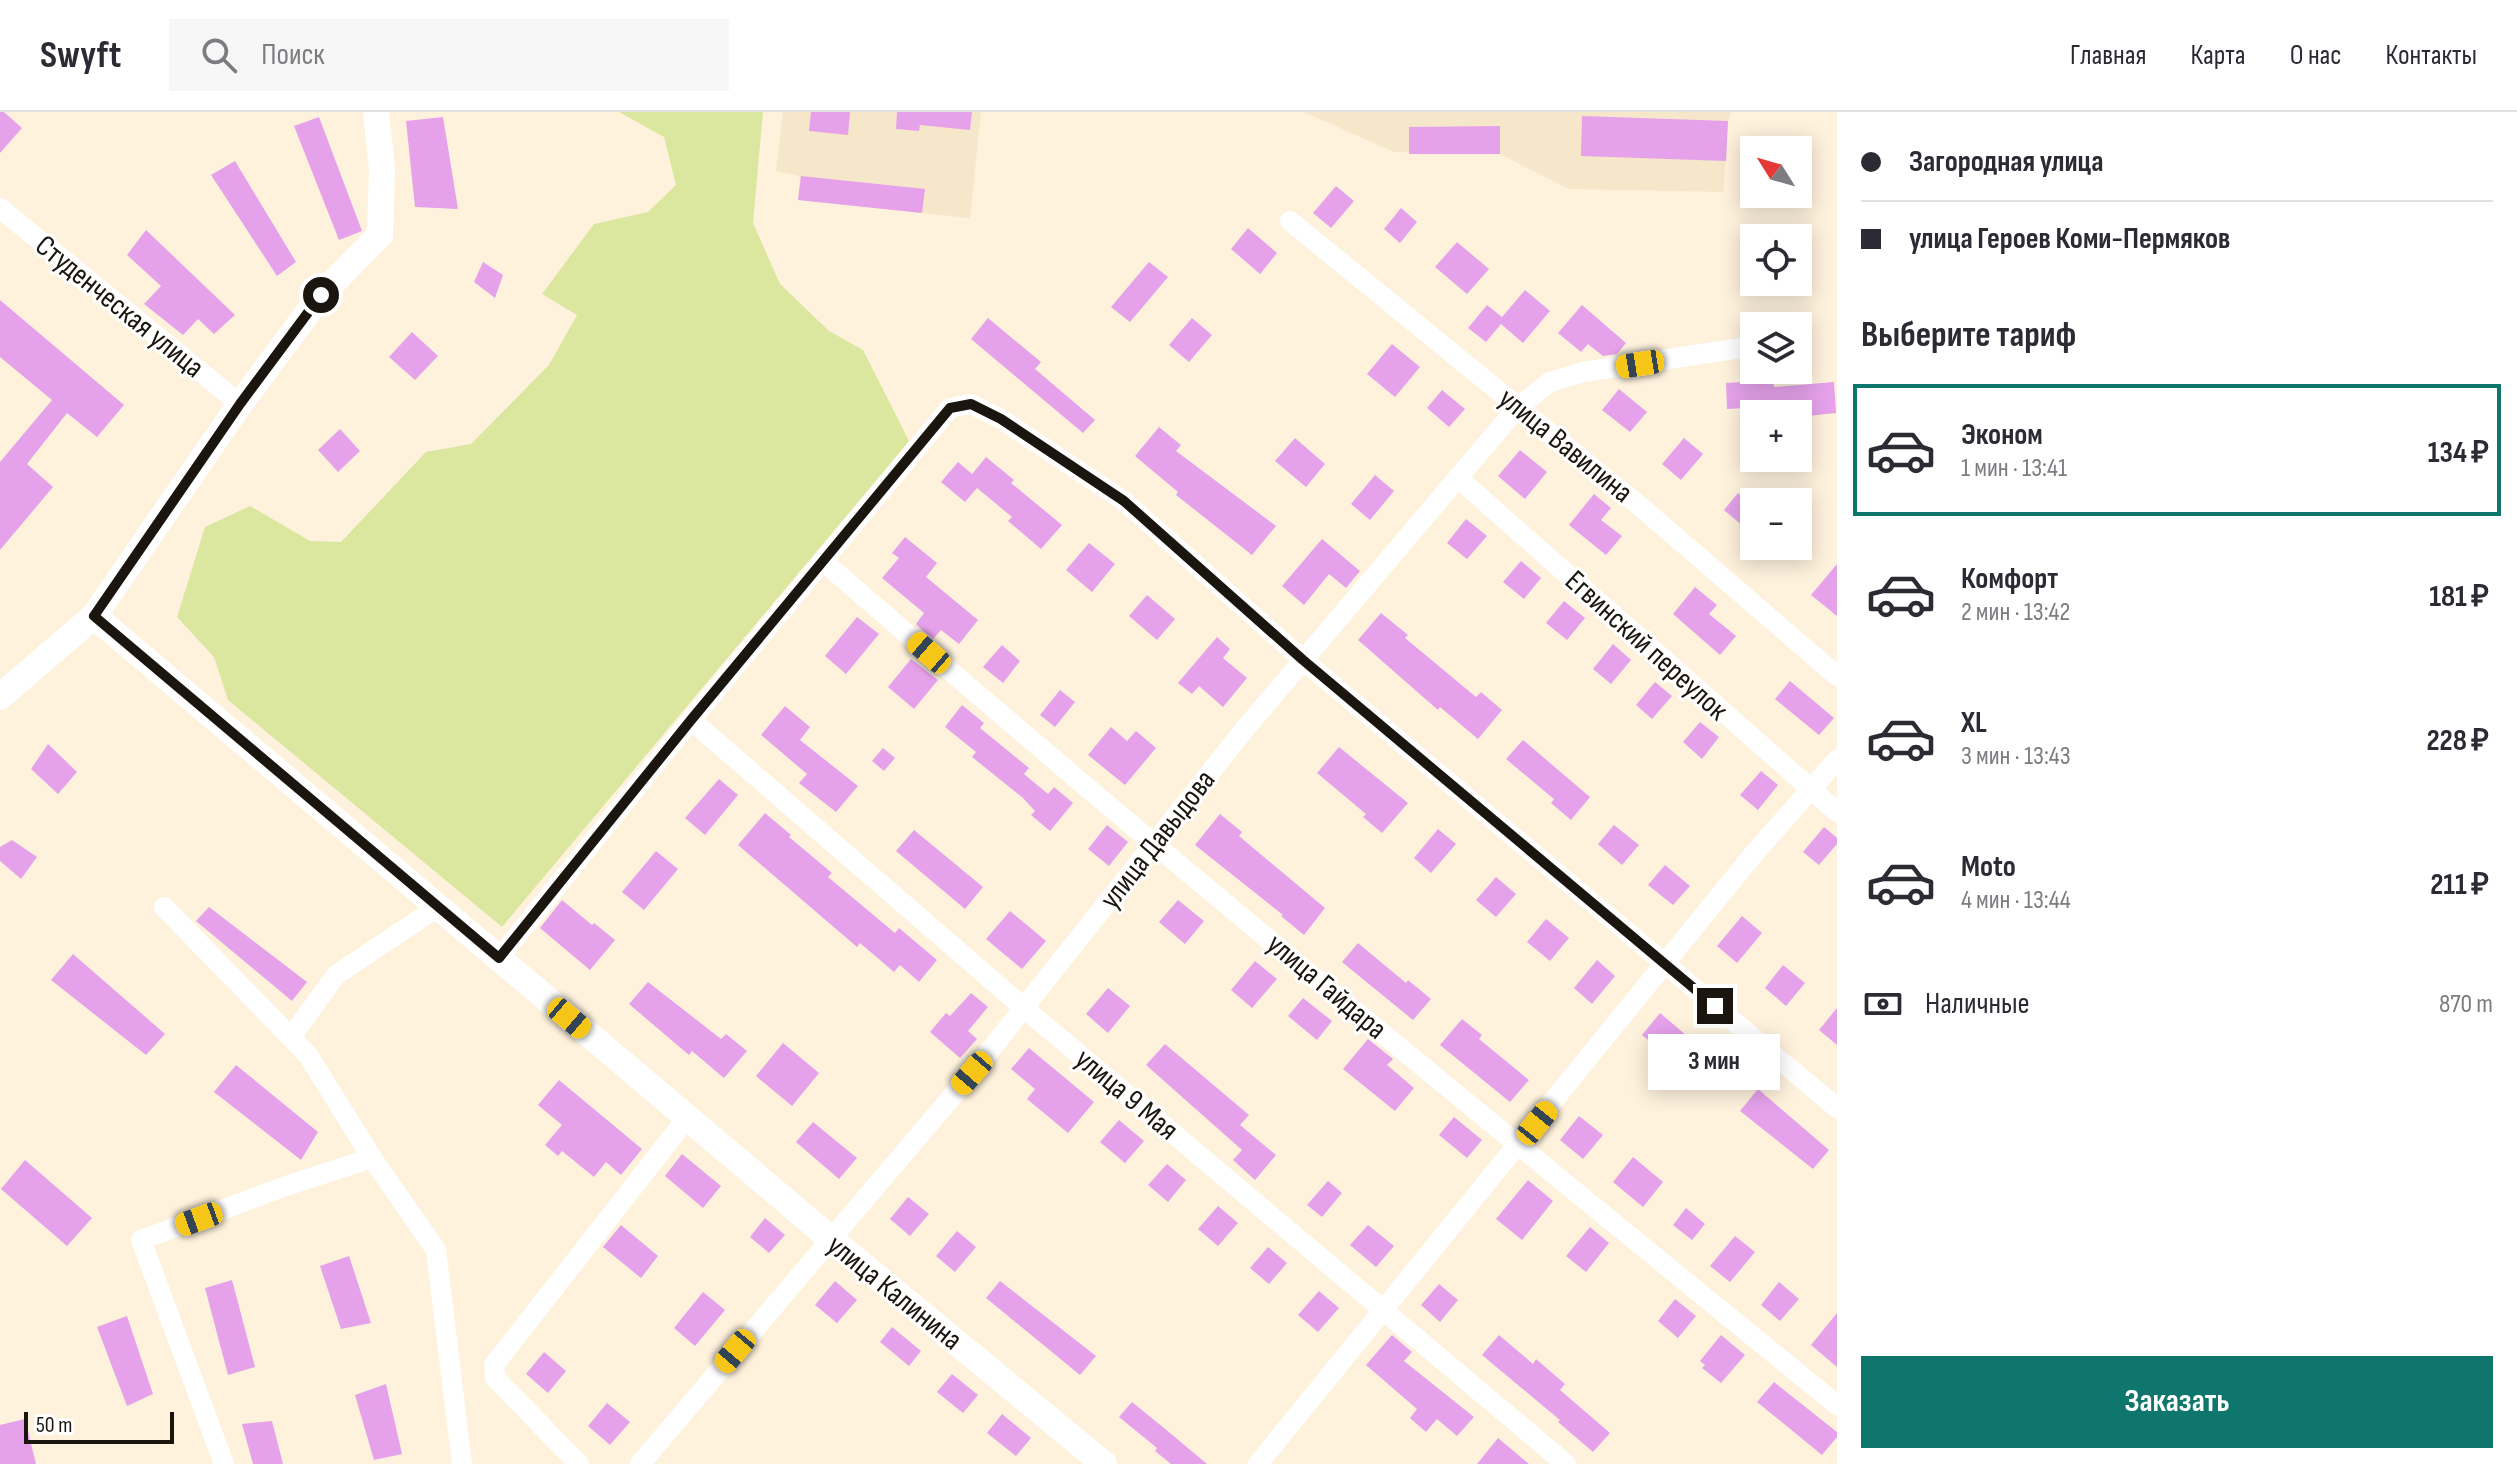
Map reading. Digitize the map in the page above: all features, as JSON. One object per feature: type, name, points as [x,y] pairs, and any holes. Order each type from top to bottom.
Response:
[{"type":"street","points":[[0,697],[94,616],[240,404],[321,295],[380,235],[382,169],[376,112]]},
{"type":"street","name":"Студенческая улица","points":[[0,208],[240,404]]},
{"type":"street","name":"улица Вавилина","points":[[1290,221],[1642,508],[1837,676]]},
{"type":"street","name":"улица Давыдова","points":[[640,1464],[972,1073],[1244,730],[1518,407],[1550,382],[1583,372],[1740,348]]},
{"type":"street","points":[[499,958],[691,720],[950,408],[971,404],[1001,419],[1124,501],[1303,660],[1837,1108]]},
{"type":"street","name":"Егвинский переулок","points":[[1458,478],[1837,812]]},
{"type":"street","name":"улица Гайдара","points":[[823,561],[1154,843],[1837,1405]]},
{"type":"street","name":"улица Калинина","points":[[94,616],[831,1239],[1104,1464]]},
{"type":"street","name":"улица 9 Мая","points":[[691,720],[1024,1008],[1566,1464]]},
{"type":"street","points":[[1258,1464],[1752,856],[1837,760]]},
{"type":"street","points":[[164,907],[308,1055],[372,1158],[436,1250],[462,1464]]},
{"type":"street","points":[[291,1037],[336,975],[438,907]]},
{"type":"street","points":[[579,1464],[495,1378],[494,1365],[687,1118]]},
{"type":"street","points":[[224,1464],[141,1240],[372,1158]]},
{"type":"shaded area","points":[[783,112],[981,112],[970,218],[798,200],[800,176],[776,171]]},
{"type":"shaded area","points":[[1304,112],[1731,112],[1723,192],[1569,189],[1500,154],[1394,152]]},
{"type":"green space","points":[[619,112],[763,112],[753,223],[780,284],[829,331],[863,350],[909,441],[502,927],[228,700],[214,657],[177,617],[205,527],[250,506],[310,541],[341,542],[426,452],[471,444],[549,365],[577,315],[542,294],[594,224],[648,212],[676,185],[664,137]]},
{"type":"building","points":[[0,112],[22,128],[0,153]]},
{"type":"building","points":[[811,112],[850,112],[848,135],[809,131]]},
{"type":"building","points":[[897,112],[972,112],[970,130],[920,125],[919,131],[896,129]]},
{"type":"building","points":[[1582,116],[1728,121],[1726,161],[1581,156]]},
{"type":"building","points":[[319,117],[362,231],[339,240],[294,126]]},
{"type":"building","points":[[443,117],[458,209],[415,207],[406,121]]},
{"type":"building","points":[[1500,126],[1500,154],[1409,154],[1409,127]]},
{"type":"building","points":[[235,161],[296,262],[277,276],[211,175]]},
{"type":"building","points":[[801,176],[925,189],[922,213],[798,200]]},
{"type":"building","points":[[1336,186],[1354,201],[1331,228],[1313,213]]},
{"type":"building","points":[[1401,208],[1417,222],[1400,243],[1384,229]]},
{"type":"building","points":[[1248,228],[1277,253],[1260,274],[1231,249]]},
{"type":"building","points":[[146,230],[235,315],[214,334],[198,319],[183,335],[144,304],[161,286],[127,255]]},
{"type":"building","points":[[1457,242],[1489,269],[1467,294],[1435,267]]},
{"type":"building","points":[[483,262],[503,275],[495,298],[474,282]]},
{"type":"building","points":[[1149,262],[1168,277],[1130,322],[1111,307]]},
{"type":"building","points":[[1525,290],[1550,311],[1523,343],[1501,324],[1486,342],[1468,328],[1487,305],[1502,317]]},
{"type":"building","points":[[0,300],[124,405],[97,437],[67,413],[27,464],[53,487],[0,550],[0,462],[52,400],[0,357]]},
{"type":"building","points":[[1582,305],[1626,343],[1617,354],[1603,356],[1588,344],[1581,352],[1558,333]]},
{"type":"building","points":[[988,318],[1041,362],[1035,369],[1095,420],[1083,433],[971,339]]},
{"type":"building","points":[[1192,318],[1212,335],[1189,362],[1169,345]]},
{"type":"building","points":[[412,332],[438,356],[415,380],[389,357]]},
{"type":"building","points":[[1392,344],[1420,367],[1395,397],[1367,374]]},
{"type":"building","points":[[1834,382],[1836,413],[1812,416],[1812,400],[1740,400],[1740,408],[1727,409],[1726,383],[1774,384],[1774,387]]},
{"type":"building","points":[[1619,389],[1647,412],[1630,432],[1602,410]]},
{"type":"building","points":[[1442,390],[1465,409],[1449,427],[1427,408]]},
{"type":"building","points":[[1159,427],[1181,445],[1176,451],[1276,526],[1252,555],[1176,495],[1178,492],[1135,456]]},
{"type":"building","points":[[340,429],[360,451],[338,472],[318,450]]},
{"type":"building","points":[[1295,438],[1325,464],[1306,487],[1275,461]]},
{"type":"building","points":[[1684,438],[1703,454],[1681,480],[1662,464]]},
{"type":"building","points":[[1520,450],[1547,472],[1525,499],[1498,476]]},
{"type":"building","points":[[986,457],[1014,480],[1011,483],[1062,525],[1041,549],[1008,521],[1012,517],[977,488],[965,502],[941,482],[958,462],[972,474]]},
{"type":"building","points":[[1375,475],[1394,491],[1370,520],[1351,504]]},
{"type":"building","points":[[1738,493],[1740,495],[1740,523],[1724,510]]},
{"type":"building","points":[[1594,494],[1611,508],[1601,520],[1622,536],[1606,555],[1569,525]]},
{"type":"building","points":[[1466,519],[1487,536],[1467,559],[1447,543]]},
{"type":"building","points":[[905,537],[937,563],[926,577],[978,620],[959,644],[941,630],[933,639],[921,629],[916,624],[924,613],[882,578],[899,558],[892,553]]},
{"type":"building","points":[[1322,539],[1360,571],[1346,588],[1329,574],[1304,605],[1282,586]]},
{"type":"building","points":[[1089,543],[1115,564],[1092,592],[1066,570]]},
{"type":"building","points":[[1521,561],[1541,578],[1524,599],[1503,582]]},
{"type":"building","points":[[1837,564],[1837,616],[1811,595]]},
{"type":"building","points":[[1695,587],[1717,605],[1709,614],[1736,636],[1720,655],[1673,614]]},
{"type":"building","points":[[1147,595],[1175,619],[1157,640],[1129,616]]},
{"type":"building","points":[[1564,601],[1585,618],[1567,640],[1546,623]]},
{"type":"building","points":[[1381,613],[1408,635],[1405,638],[1476,697],[1481,692],[1502,710],[1478,739],[1440,707],[1438,710],[1358,640]]},
{"type":"building","points":[[857,617],[879,634],[846,674],[825,656]]},
{"type":"building","points":[[1217,637],[1230,649],[1223,658],[1247,678],[1223,707],[1199,686],[1192,694],[1178,683]]},
{"type":"building","points":[[1613,644],[1631,660],[1611,684],[1593,669]]},
{"type":"building","points":[[1002,645],[1020,661],[1003,683],[983,667]]},
{"type":"building","points":[[911,659],[938,680],[914,709],[888,687]]},
{"type":"building","points":[[1790,681],[1834,718],[1819,735],[1775,699]]},
{"type":"building","points":[[1655,682],[1672,696],[1652,719],[1636,705]]},
{"type":"building","points":[[1060,690],[1075,702],[1055,727],[1040,715]]},
{"type":"building","points":[[962,705],[984,723],[980,728],[1029,768],[1024,774],[1048,794],[1054,787],[1073,803],[1050,831],[1031,815],[1035,811],[1023,798],[972,757],[976,752],[945,727]]},
{"type":"building","points":[[785,706],[810,727],[800,740],[858,786],[836,812],[799,783],[807,774],[761,735]]},
{"type":"building","points":[[1700,722],[1719,737],[1702,759],[1683,742]]},
{"type":"building","points":[[1111,727],[1127,741],[1136,731],[1156,748],[1125,785],[1088,755]]},
{"type":"building","points":[[1523,740],[1590,797],[1571,820],[1551,803],[1554,799],[1506,759]]},
{"type":"building","points":[[48,744],[77,772],[58,794],[31,769]]},
{"type":"building","points":[[1339,747],[1408,803],[1382,833],[1363,817],[1366,814],[1317,773]]},
{"type":"building","points":[[883,748],[895,758],[884,771],[872,761]]},
{"type":"building","points":[[1761,771],[1778,785],[1758,810],[1740,795]]},
{"type":"building","points":[[719,779],[738,795],[705,835],[685,818]]},
{"type":"building","points":[[765,813],[832,873],[828,877],[895,933],[899,928],[937,960],[919,982],[900,965],[894,972],[860,943],[857,947],[738,845]]},
{"type":"building","points":[[1220,814],[1242,832],[1239,836],[1325,908],[1304,935],[1195,845]]},
{"type":"building","points":[[1107,825],[1128,842],[1109,866],[1088,849]]},
{"type":"building","points":[[1614,825],[1639,845],[1622,865],[1598,844]]},
{"type":"building","points":[[1824,827],[1837,838],[1837,844],[1819,865],[1803,852]]},
{"type":"building","points":[[1438,829],[1456,844],[1431,873],[1414,858]]},
{"type":"building","points":[[914,830],[983,887],[965,909],[896,851]]},
{"type":"building","points":[[12,840],[37,857],[21,879],[0,861],[0,847]]},
{"type":"building","points":[[656,851],[678,869],[644,910],[622,892]]},
{"type":"building","points":[[1665,865],[1690,886],[1673,905],[1648,885]]},
{"type":"building","points":[[1496,877],[1516,894],[1496,917],[1476,900]]},
{"type":"building","points":[[562,900],[615,940],[590,970],[540,928]]},
{"type":"building","points":[[1178,900],[1204,921],[1185,944],[1159,922]]},
{"type":"building","points":[[209,907],[307,982],[292,1001],[196,921]]},
{"type":"building","points":[[1010,911],[1046,941],[1022,969],[986,939]]},
{"type":"building","points":[[1742,916],[1762,933],[1737,963],[1717,946]]},
{"type":"building","points":[[1546,919],[1569,938],[1550,961],[1527,942]]},
{"type":"building","points":[[1358,943],[1406,983],[1408,980],[1431,999],[1413,1020],[1342,962]]},
{"type":"building","points":[[73,954],[165,1034],[146,1055],[51,980]]},
{"type":"building","points":[[1597,960],[1615,976],[1592,1004],[1574,988]]},
{"type":"building","points":[[1255,961],[1277,979],[1252,1008],[1231,990]]},
{"type":"building","points":[[1783,965],[1805,983],[1786,1006],[1765,988]]},
{"type":"building","points":[[648,982],[721,1039],[726,1034],[747,1051],[724,1078],[692,1051],[689,1055],[629,1004]]},
{"type":"building","points":[[1108,988],[1130,1006],[1108,1033],[1086,1014]]},
{"type":"building","points":[[971,993],[988,1007],[968,1031],[977,1039],[960,1058],[930,1032],[946,1013],[950,1016]]},
{"type":"building","points":[[1303,998],[1332,1021],[1317,1040],[1288,1016]]},
{"type":"building","points":[[1837,1008],[1837,1045],[1819,1030]]},
{"type":"building","points":[[1660,1013],[1686,1035],[1668,1056],[1642,1035]]},
{"type":"building","points":[[1462,1019],[1482,1035],[1479,1039],[1529,1080],[1510,1102],[1440,1045]]},
{"type":"building","points":[[1368,1039],[1393,1059],[1387,1065],[1414,1088],[1395,1111],[1343,1069]]},
{"type":"building","points":[[783,1043],[819,1073],[792,1106],[756,1076]]},
{"type":"building","points":[[1165,1044],[1249,1115],[1240,1125],[1276,1155],[1255,1180],[1233,1160],[1242,1150],[1146,1065]]},
{"type":"building","points":[[1029,1048],[1094,1102],[1068,1133],[1027,1099],[1035,1089],[1011,1069]]},
{"type":"building","points":[[236,1065],[318,1132],[301,1160],[214,1092]]},
{"type":"building","points":[[559,1080],[642,1149],[621,1175],[606,1162],[594,1177],[562,1151],[558,1156],[545,1145],[562,1125],[538,1105]]},
{"type":"building","points":[[1758,1089],[1829,1150],[1813,1169],[1740,1111]]},
{"type":"building","points":[[1579,1116],[1603,1135],[1583,1159],[1560,1140]]},
{"type":"building","points":[[1454,1117],[1482,1140],[1467,1158],[1439,1135]]},
{"type":"building","points":[[1119,1120],[1144,1141],[1125,1163],[1100,1142]]},
{"type":"building","points":[[813,1122],[857,1158],[839,1179],[796,1142]]},
{"type":"building","points":[[682,1154],[721,1186],[703,1208],[665,1176]]},
{"type":"building","points":[[1633,1157],[1663,1182],[1643,1207],[1613,1182]]},
{"type":"building","points":[[25,1160],[92,1218],[67,1246],[1,1189]]},
{"type":"building","points":[[1167,1164],[1186,1180],[1168,1202],[1148,1185]]},
{"type":"building","points":[[1528,1180],[1553,1201],[1522,1240],[1496,1219]]},
{"type":"building","points":[[1328,1181],[1342,1193],[1322,1217],[1307,1205]]},
{"type":"building","points":[[908,1197],[929,1214],[910,1236],[890,1219]]},
{"type":"building","points":[[1218,1206],[1238,1223],[1218,1246],[1198,1229]]},
{"type":"building","points":[[1686,1208],[1705,1224],[1692,1240],[1673,1225]]},
{"type":"building","points":[[765,1218],[785,1235],[769,1253],[750,1237]]},
{"type":"building","points":[[621,1225],[658,1256],[641,1278],[603,1247]]},
{"type":"building","points":[[1368,1225],[1394,1246],[1376,1267],[1350,1245]]},
{"type":"building","points":[[1590,1227],[1609,1243],[1586,1272],[1566,1256]]},
{"type":"building","points":[[957,1231],[976,1247],[955,1272],[936,1256]]},
{"type":"building","points":[[1735,1236],[1755,1252],[1730,1282],[1710,1266]]},
{"type":"building","points":[[1268,1247],[1287,1263],[1269,1284],[1250,1268]]},
{"type":"building","points":[[349,1256],[371,1323],[341,1329],[320,1266]]},
{"type":"building","points":[[232,1280],[255,1367],[228,1375],[205,1288]]},
{"type":"building","points":[[835,1281],[857,1300],[837,1323],[815,1305]]},
{"type":"building","points":[[1000,1281],[1096,1356],[1080,1375],[986,1298]]},
{"type":"building","points":[[1779,1282],[1799,1299],[1780,1321],[1761,1305]]},
{"type":"building","points":[[1439,1284],[1458,1300],[1440,1322],[1421,1305]]},
{"type":"building","points":[[1319,1291],[1339,1308],[1318,1332],[1298,1315]]},
{"type":"building","points":[[703,1292],[725,1310],[695,1346],[674,1328]]},
{"type":"building","points":[[1675,1299],[1696,1316],[1678,1338],[1658,1321]]},
{"type":"building","points":[[1837,1313],[1837,1367],[1811,1345]]},
{"type":"building","points":[[127,1316],[153,1394],[127,1406],[97,1327]]},
{"type":"building","points":[[892,1327],[921,1351],[909,1366],[880,1342]]},
{"type":"building","points":[[1392,1335],[1412,1352],[1404,1361],[1474,1417],[1457,1436],[1437,1419],[1426,1432],[1410,1418],[1417,1409],[1366,1365]]},
{"type":"building","points":[[1499,1335],[1533,1364],[1536,1359],[1565,1384],[1560,1390],[1610,1433],[1593,1452],[1482,1355]]},
{"type":"building","points":[[1721,1335],[1745,1355],[1721,1383],[1702,1368],[1705,1365],[1700,1361]]},
{"type":"building","points":[[544,1352],[566,1371],[548,1393],[526,1374]]},
{"type":"building","points":[[952,1374],[978,1395],[963,1413],[937,1392]]},
{"type":"building","points":[[1774,1382],[1837,1432],[1837,1437],[1822,1455],[1757,1402]]},
{"type":"building","points":[[386,1384],[402,1454],[374,1460],[355,1395]]},
{"type":"building","points":[[1132,1402],[1207,1464],[1171,1464],[1155,1451],[1157,1448],[1119,1417]]},
{"type":"building","points":[[607,1403],[630,1422],[610,1445],[588,1426]]},
{"type":"building","points":[[1002,1414],[1031,1438],[1016,1456],[987,1433]]},
{"type":"building","points":[[25,1419],[36,1464],[0,1464],[0,1425]]},
{"type":"building","points":[[272,1421],[283,1464],[253,1464],[242,1424]]},
{"type":"building","points":[[1498,1438],[1529,1464],[1477,1464]]},
{"type":"route","points":[[321,295],[240,404],[94,616],[499,958],[691,720],[950,408],[971,404],[1001,419],[1124,501],[1303,660],[1715,1006]]}]
